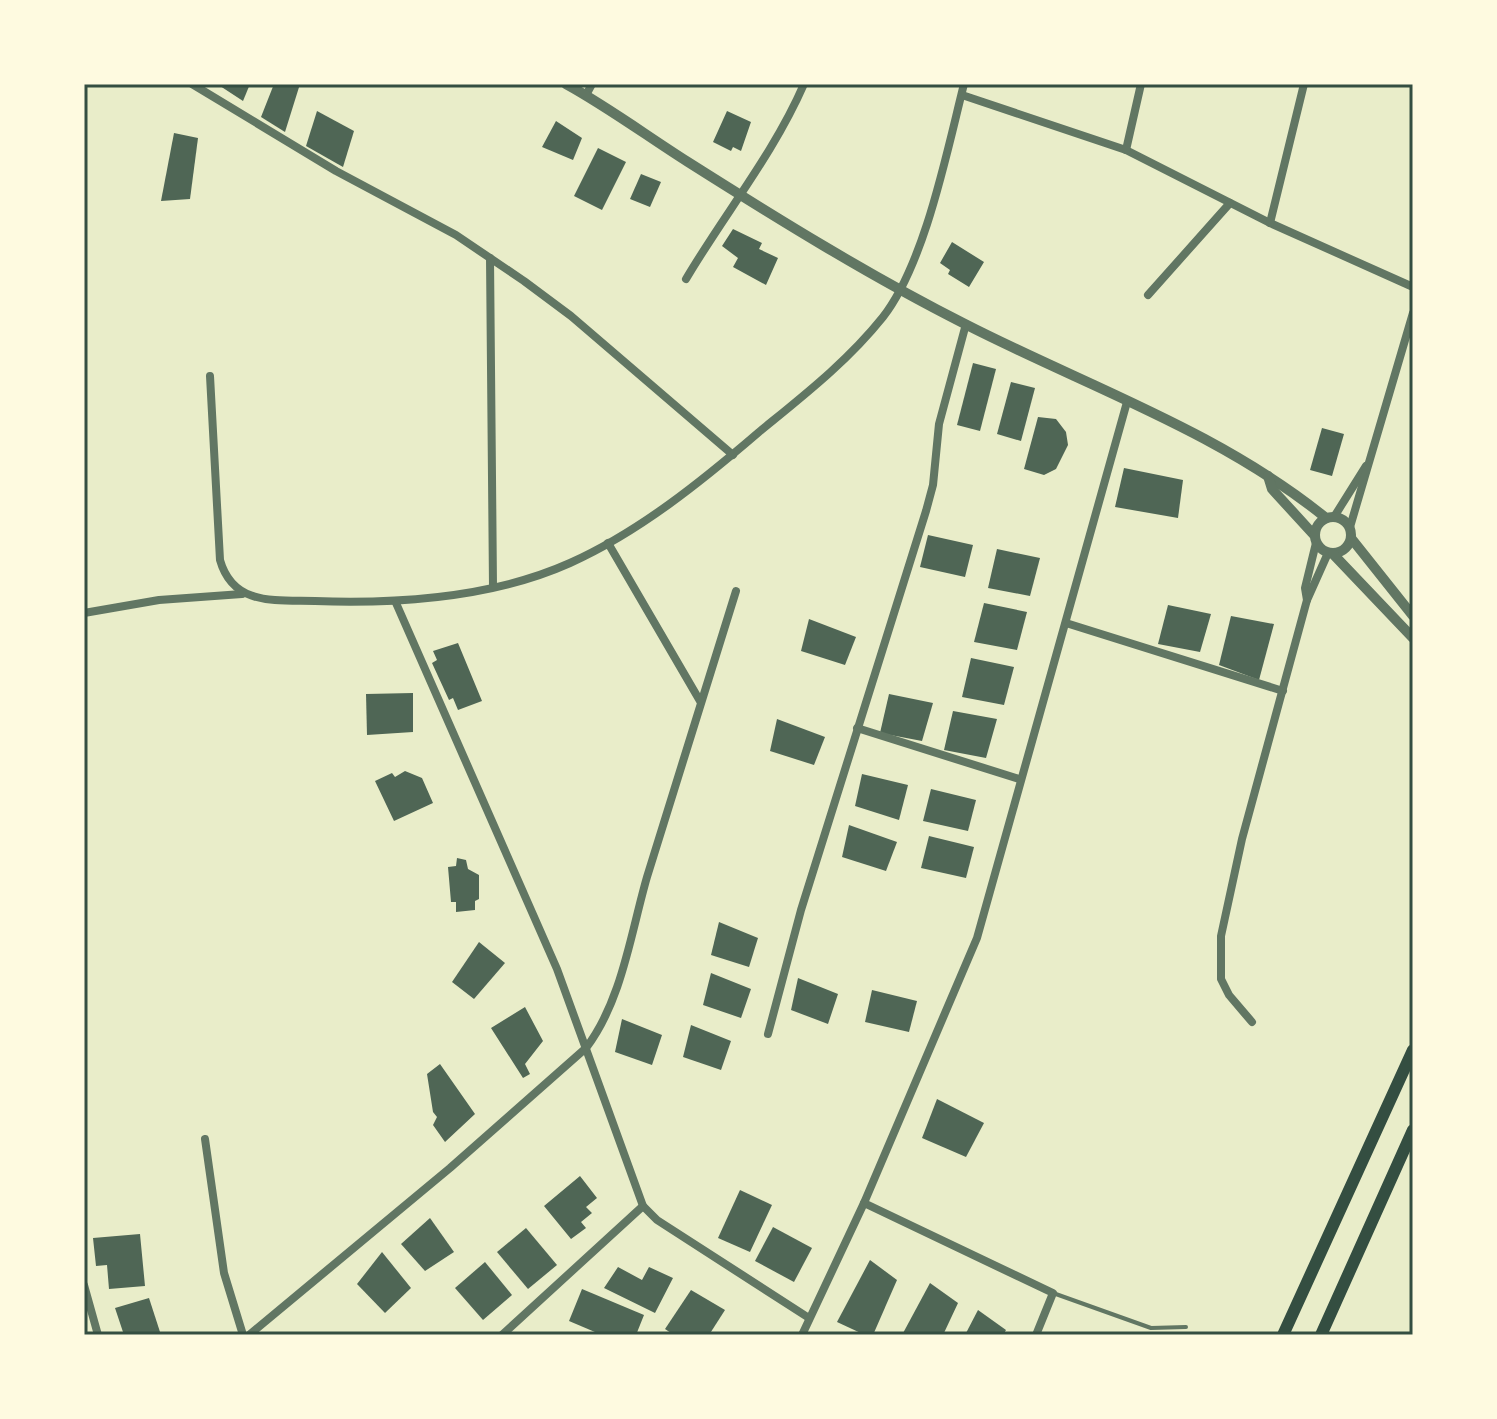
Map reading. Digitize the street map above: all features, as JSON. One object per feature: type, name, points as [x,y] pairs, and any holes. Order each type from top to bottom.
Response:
[{"type":"main road","points":[[1283,1335],[1413,1050]]},
{"type":"main road","points":[[1321,1335],[1413,1130]]},
{"type":"street","points":[[192,84],[336,171],[403,204],[490,258],[571,316],[733,455]]},
{"type":"street","points":[[566,84],[741,194],[903,289],[966,324],[1215,443],[1279,481],[1350,533],[1413,616]]},
{"type":"street","points":[[586,95],[592,84]]},
{"type":"street","points":[[686,279],[716,227],[756,176],[804,84]]},
{"type":"street","points":[[84,613],[159,600],[243,594],[282,600],[396,603],[493,586],[544,573],[608,543],[733,455],[842,363],[903,289],[964,84]]},
{"type":"street","points":[[1126,150],[1141,84]]},
{"type":"street","points":[[1270,223],[1304,84]]},
{"type":"street","points":[[962,95],[1126,150],[1270,223],[1413,287]]},
{"type":"street","points":[[1148,295],[1230,203]]},
{"type":"street","points":[[490,258],[493,586]]},
{"type":"street","points":[[1252,1022],[1225,989],[1218,951],[1242,839],[1307,600],[1330,553],[1345,549],[1366,465],[1413,313]]},
{"type":"street","points":[[768,1034],[801,910],[933,485],[939,424],[966,324]]},
{"type":"street","points":[[210,376],[220,560],[231,586],[243,594]]},
{"type":"street","points":[[802,1335],[864,1203],[977,938],[1019,779],[1127,402]]},
{"type":"street","points":[[1307,600],[1305,588],[1317,525],[1330,517],[1366,465]]},
{"type":"street","points":[[1268,476],[1272,489],[1315,539],[1413,638]]},
{"type":"street","points":[[608,543],[700,701]]},
{"type":"street","points":[[249,1335],[450,1168],[586,1048],[596,1035],[618,979],[700,701],[736,591]]},
{"type":"street","points":[[396,603],[557,969],[643,1206],[657,1220],[809,1318]]},
{"type":"street","points":[[1066,623],[1283,691]]},
{"type":"street","points":[[857,728],[1019,779]]},
{"type":"street","points":[[205,1139],[224,1273],[243,1335]]},
{"type":"street","points":[[864,1203],[1053,1293],[1036,1335]]},
{"type":"street","points":[[502,1335],[643,1206]]},
{"type":"street","points":[[84,1285],[98,1335]]},
{"type":"lane","points":[[1053,1293],[1151,1328],[1186,1327]]},
{"type":"building","points":[[217,84],[250,84],[243,101]]},
{"type":"building","points":[[274,84],[300,84],[285,132],[261,117]]},
{"type":"building","points":[[317,111],[354,131],[343,167],[306,146]]},
{"type":"building","points":[[727,111],[751,122],[741,151],[733,147],[731,151],[713,142]]},
{"type":"building","points":[[556,121],[582,138],[573,160],[542,147]]},
{"type":"building","points":[[174,133],[198,138],[190,199],[161,201]]},
{"type":"building","points":[[598,148],[626,162],[602,210],[574,196]]},
{"type":"building","points":[[641,174],[661,182],[650,207],[630,199]]},
{"type":"building","points":[[733,229],[762,243],[759,249],[778,258],[766,285],[733,267],[738,258],[722,246]]},
{"type":"building","points":[[952,242],[984,262],[969,287],[948,274],[950,270],[940,263]]},
{"type":"building","points":[[973,363],[996,369],[980,431],[957,425]]},
{"type":"building","points":[[1011,382],[1035,388],[1021,441],[997,434]]},
{"type":"building","points":[[1038,417],[1056,419],[1066,432],[1068,445],[1056,469],[1044,475],[1024,469]]},
{"type":"building","points":[[1322,428],[1344,434],[1332,476],[1310,470]]},
{"type":"building","points":[[1124,468],[1183,480],[1178,518],[1115,507]]},
{"type":"building","points":[[928,535],[973,545],[965,577],[920,567]]},
{"type":"building","points":[[997,549],[1040,558],[1030,596],[988,588]]},
{"type":"building","points":[[984,603],[1027,612],[1017,650],[974,642]]},
{"type":"building","points":[[1168,605],[1211,614],[1200,652],[1158,644]]},
{"type":"building","points":[[1231,616],[1274,624],[1259,680],[1219,665]]},
{"type":"building","points":[[809,619],[856,637],[845,665],[801,651]]},
{"type":"building","points":[[458,643],[482,701],[458,710],[453,698],[449,700],[432,663],[437,660],[433,651]]},
{"type":"building","points":[[971,658],[1014,667],[1004,705],[962,697]]},
{"type":"building","points":[[413,693],[413,732],[367,735],[366,694]]},
{"type":"building","points":[[889,694],[933,703],[922,741],[880,733]]},
{"type":"building","points":[[953,711],[997,719],[986,758],[944,750]]},
{"type":"building","points":[[777,719],[825,737],[814,765],[770,751]]},
{"type":"building","points":[[405,771],[422,778],[433,803],[394,821],[375,781],[392,773],[395,777]]},
{"type":"building","points":[[862,774],[908,785],[899,820],[855,806]]},
{"type":"building","points":[[931,789],[976,800],[968,831],[923,821]]},
{"type":"building","points":[[849,825],[897,842],[886,871],[842,857]]},
{"type":"building","points":[[929,836],[974,847],[966,878],[921,868]]},
{"type":"building","points":[[457,858],[466,860],[468,869],[479,875],[479,899],[475,901],[475,910],[456,912],[456,902],[451,902],[448,867],[456,866]]},
{"type":"building","points":[[719,922],[758,938],[749,967],[711,955]]},
{"type":"building","points":[[479,942],[505,963],[474,999],[452,982]]},
{"type":"building","points":[[711,973],[751,989],[741,1018],[703,1005]]},
{"type":"building","points":[[798,978],[838,994],[828,1024],[791,1010]]},
{"type":"building","points":[[872,990],[917,1001],[909,1032],[865,1022]]},
{"type":"building","points":[[525,1007],[543,1041],[525,1064],[530,1074],[523,1078],[491,1028]]},
{"type":"building","points":[[622,1019],[662,1035],[652,1065],[615,1052]]},
{"type":"building","points":[[691,1025],[731,1041],[721,1070],[683,1057]]},
{"type":"building","points":[[440,1064],[475,1114],[445,1142],[433,1125],[437,1117],[433,1112],[427,1074]]},
{"type":"building","points":[[937,1099],[984,1123],[966,1157],[922,1138]]},
{"type":"building","points":[[580,1176],[597,1198],[586,1207],[592,1213],[581,1222],[586,1228],[571,1239],[544,1206]]},
{"type":"building","points":[[740,1190],[772,1205],[750,1252],[718,1238]]},
{"type":"building","points":[[430,1218],[454,1252],[425,1271],[401,1244]]},
{"type":"building","points":[[773,1227],[812,1248],[794,1282],[755,1261]]},
{"type":"building","points":[[526,1228],[557,1265],[528,1289],[497,1252]]},
{"type":"building","points":[[140,1234],[145,1286],[109,1289],[107,1265],[96,1266],[93,1238]]},
{"type":"building","points":[[382,1252],[411,1288],[385,1313],[357,1284]]},
{"type":"building","points":[[870,1260],[897,1280],[873,1335],[865,1335],[837,1322]]},
{"type":"building","points":[[485,1262],[512,1295],[483,1320],[455,1288]]},
{"type":"building","points":[[618,1267],[642,1280],[649,1267],[673,1278],[655,1313],[604,1288]]},
{"type":"building","points":[[930,1283],[958,1303],[943,1335],[902,1335]]},
{"type":"building","points":[[582,1289],[644,1315],[636,1335],[602,1335],[569,1321]]},
{"type":"building","points":[[691,1290],[725,1310],[709,1335],[674,1335],[665,1329]]},
{"type":"building","points":[[149,1298],[161,1335],[124,1335],[115,1308]]},
{"type":"building","points":[[978,1310],[1006,1330],[1003,1335],[965,1335]]}]
